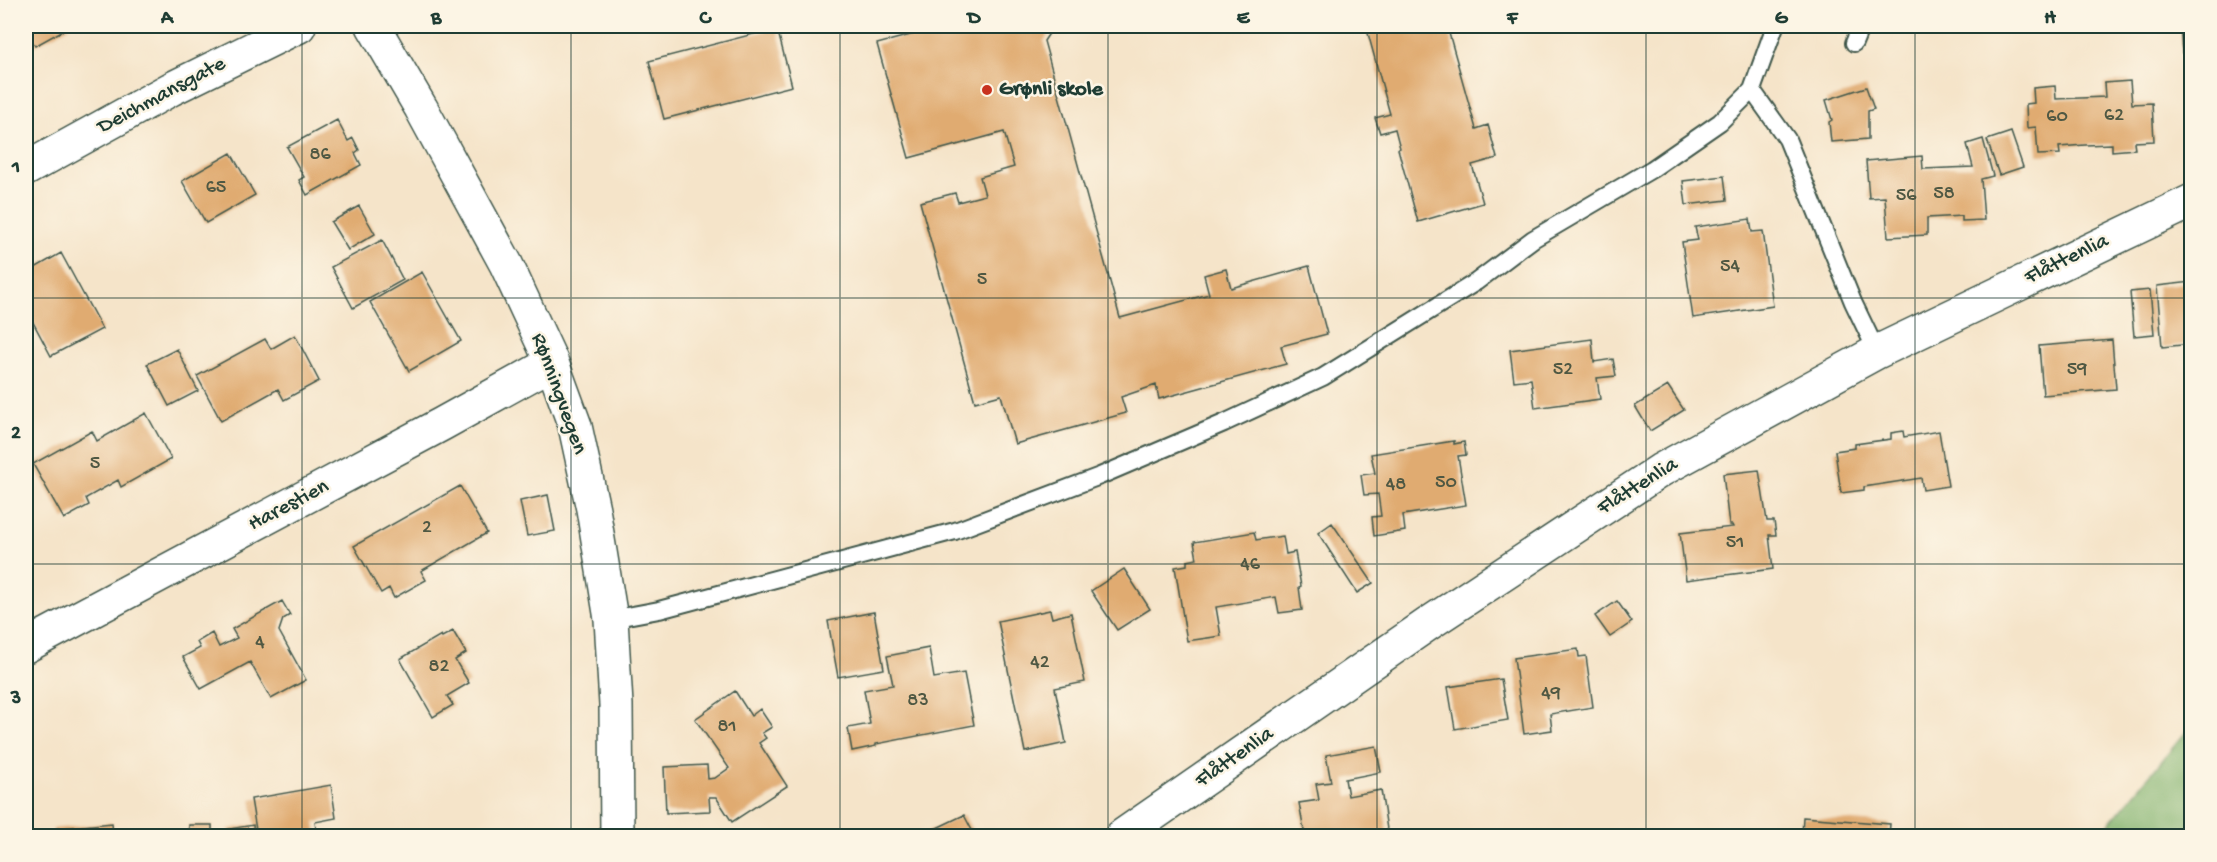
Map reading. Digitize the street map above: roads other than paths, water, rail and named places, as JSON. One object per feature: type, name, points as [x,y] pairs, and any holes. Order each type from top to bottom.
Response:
[{"type":"street","name":"Deichmansgate","points":[[26,168],[171,89],[299,26]]},
{"type":"street","name":"Rønningvegen","points":[[373,26],[421,108],[506,264],[552,363],[575,426],[593,509],[611,619],[616,705],[618,837]]},
{"type":"street","name":"Flåttenlia","points":[[1122,837],[1428,624],[1661,470],[1877,352],[2192,201]]},
{"type":"street","name":"Harestien","points":[[26,646],[552,363]]},
{"type":"lane","points":[[611,619],[659,610],[956,531],[1100,476],[1224,423],[1323,377],[1467,288],[1533,239],[1672,155],[1720,122],[1752,90],[1775,26]]},
{"type":"lane","points":[[1854,43],[1862,26]]},
{"type":"lane","points":[[1752,90],[1787,139],[1853,302],[1877,352]]},
{"type":"place","name":"Grønli skole","points":[[987,90]]}]
